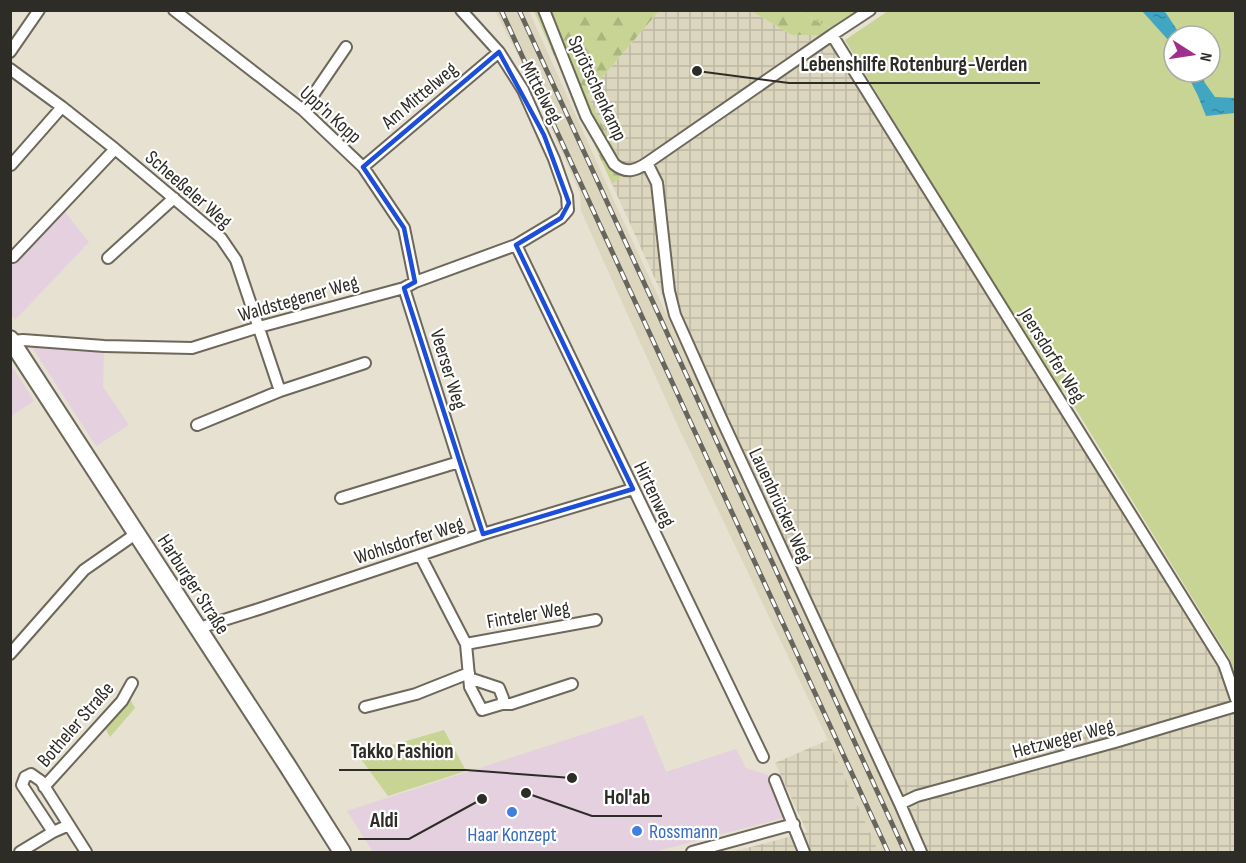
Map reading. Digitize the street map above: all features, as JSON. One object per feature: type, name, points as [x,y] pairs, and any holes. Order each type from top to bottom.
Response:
[{"type":"main road","name":"Harburger Straße","points":[[11,340],[342,852]]},
{"type":"street","points":[[10,52],[39,10]]},
{"type":"street","name":"Upp'n Kopp","points":[[174,10],[303,110],[363,167],[404,228],[415,282]]},
{"type":"street","name":"Mittelweg","points":[[461,10],[499,52],[523,90],[555,159],[569,203]]},
{"type":"street","name":"Sprötschenkamp","points":[[544,10],[586,116],[614,164],[629,171],[647,163]]},
{"type":"street","points":[[647,163],[870,10]]},
{"type":"street","name":"Jeersdorfer Weg","points":[[832,35],[1224,664],[1236,699]]},
{"type":"street","points":[[303,110],[346,46]]},
{"type":"street","name":"Am Mittelweg","points":[[363,167],[499,52]]},
{"type":"street","name":"Scheeßeler Weg","points":[[10,69],[115,149],[220,238],[236,260],[279,391]]},
{"type":"street","points":[[11,165],[62,107]]},
{"type":"street","points":[[13,257],[115,149]]},
{"type":"street","name":"Lauenbrücker Weg","points":[[647,163],[657,183],[669,291],[675,315],[921,852]]},
{"type":"street","points":[[108,258],[174,198]]},
{"type":"street","name":"Waldstegener Weg","points":[[11,340],[104,346],[192,348],[259,327],[404,288],[516,245],[561,218],[568,210],[569,203]]},
{"type":"street","name":"Hirtenweg","points":[[516,245],[764,757]]},
{"type":"street","name":"Veerser Weg","points":[[404,288],[483,534]]},
{"type":"street","points":[[197,425],[279,391],[365,363]]},
{"type":"street","points":[[341,498],[459,462]]},
{"type":"street","name":"Wohlsdorfer Weg","points":[[198,629],[483,534],[633,489]]},
{"type":"street","points":[[10,654],[84,570],[137,533]]},
{"type":"street","name":"Finteler Weg","points":[[420,555],[466,644],[470,687],[482,710],[502,704],[511,704],[572,684]]},
{"type":"street","name":"Finteler Weg","points":[[466,644],[596,620]]},
{"type":"street","points":[[365,707],[416,694],[469,676],[499,688],[503,698],[502,704]]},
{"type":"street","name":"Botheler Straße","points":[[44,787],[122,701],[132,683]]},
{"type":"street","name":"Hetzweger Weg","points":[[900,804],[917,796],[1236,706]]},
{"type":"street","points":[[53,832],[22,785],[25,777],[31,774],[41,781],[86,852]]},
{"type":"street","points":[[775,780],[804,852]]},
{"type":"street","points":[[692,852],[794,824]]},
{"type":"street","points":[[21,852],[69,825]]},
{"type":"highlighted area","points":[[499,52],[544,135],[569,203],[561,218],[516,245],[633,489],[483,534],[404,288],[415,282],[404,228],[363,167]]},
{"type":"shaded area","points":[[495,11],[529,11],[615,203],[915,852],[879,852],[676,422],[581,211],[580,193],[525,69]]},
{"type":"shaded area","points":[[659,11],[751,11],[792,35],[832,35],[1223,665],[1235,705],[1235,852],[915,852],[612,184],[627,173],[587,95]]},
{"type":"shaded area","points":[[64,211],[89,242],[15,320],[11,314],[11,265]]},
{"type":"shaded area","points":[[30,344],[104,350],[103,387],[129,425],[96,446]]},
{"type":"shaded area","points":[[11,365],[34,401],[10,416]]},
{"type":"shaded area","points":[[643,715],[666,772],[736,749],[746,768],[768,775],[787,817],[654,852],[373,852],[347,811]]},
{"type":"shaded area","points":[[828,740],[879,852],[732,852],[807,832],[775,763]]},
{"type":"green space","points":[[534,11],[659,11],[587,95],[627,173],[612,184]]},
{"type":"green space","points":[[751,11],[799,11],[832,30],[825,35],[792,35]]},
{"type":"green space","points":[[799,11],[862,11],[832,30]]},
{"type":"green space","points":[[807,11],[855,11],[831,25]]},
{"type":"green space","points":[[888,11],[1235,11],[1235,675],[1230,659],[1064,390],[1060,391],[845,40]]},
{"type":"green space","points":[[130,699],[135,708],[110,737],[105,728]]},
{"type":"green space","points":[[444,730],[466,771],[388,796],[358,755]]},
{"type":"water","points":[[1142,11],[1166,13],[1173,24],[1162,24],[1162,33]]},
{"type":"water","points":[[1192,84],[1206,84],[1215,97],[1235,98],[1235,113],[1206,116]]},
{"type":"railway","points":[[501,10],[888,852]]},
{"type":"railway","points":[[519,10],[905,852]]},
{"type":"place","name":"Lebenshilfe Rotenburg-Verden","points":[[697,71]]},
{"type":"place","name":"Takko Fashion","points":[[572,778]]},
{"type":"place","name":"Hol'ab","points":[[526,793]]},
{"type":"place","name":"Aldi","points":[[482,799]]},
{"type":"place","name":"Haar Konzept","points":[[512,812]]},
{"type":"place","name":"Rossmann","points":[[637,831]]}]
